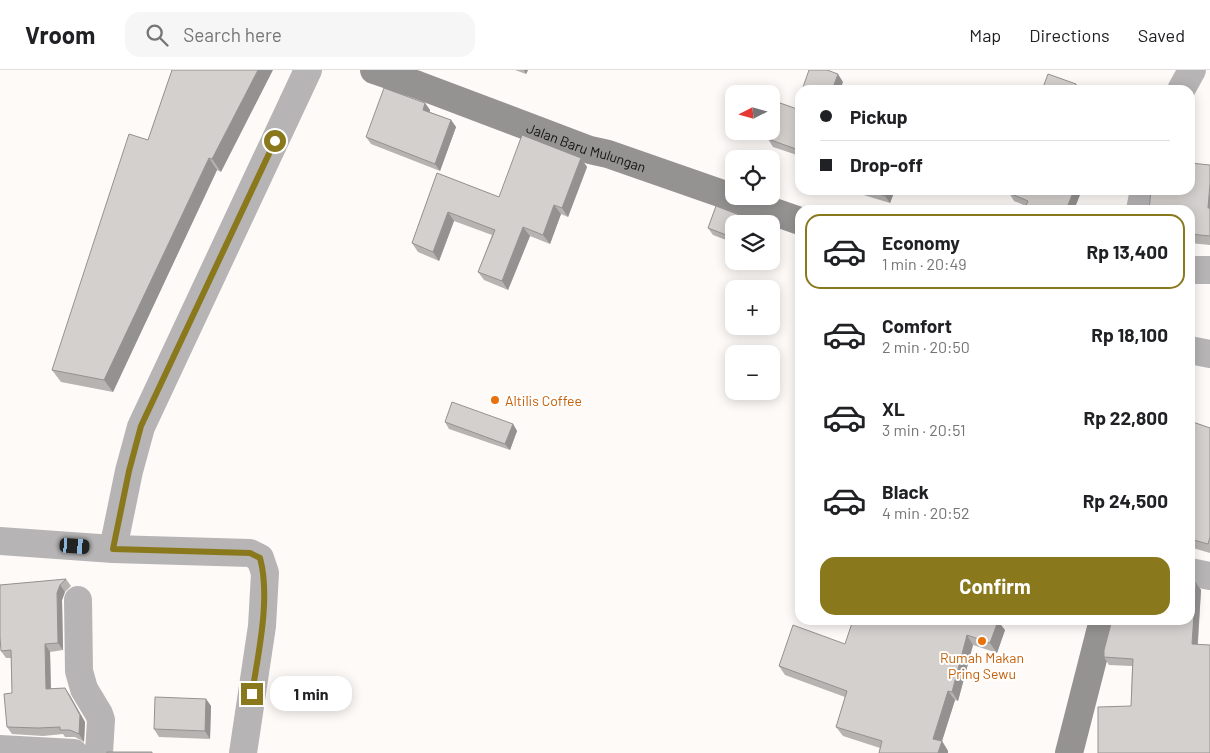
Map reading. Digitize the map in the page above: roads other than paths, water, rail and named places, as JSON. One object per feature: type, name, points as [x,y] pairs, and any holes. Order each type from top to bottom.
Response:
[{"type":"main road","name":"Jalan Baru Mulungan","points":[[374,70],[590,150],[608,154],[795,219]]},
{"type":"main road","points":[[1069,753],[1102,625]]},
{"type":"street","points":[[113,549],[129,471],[141,426],[308,70]]},
{"type":"street","points":[[1184,85],[1192,70]]},
{"type":"street","points":[[1195,270],[1210,270]]},
{"type":"street","points":[[1195,351],[1210,354]]},
{"type":"street","points":[[0,541],[113,549],[250,553],[260,558],[264,573],[262,626],[243,753]]},
{"type":"street","points":[[1195,573],[1210,576]]},
{"type":"street","points":[[78,600],[79,671],[84,689],[101,720],[99,753]]},
{"type":"street","points":[[0,749],[64,753]]},
{"type":"place","name":"Altilis Coffee","points":[[495,400]]},
{"type":"place","name":"Rumah Makan Pring Sewu","points":[[982,641]]}]
